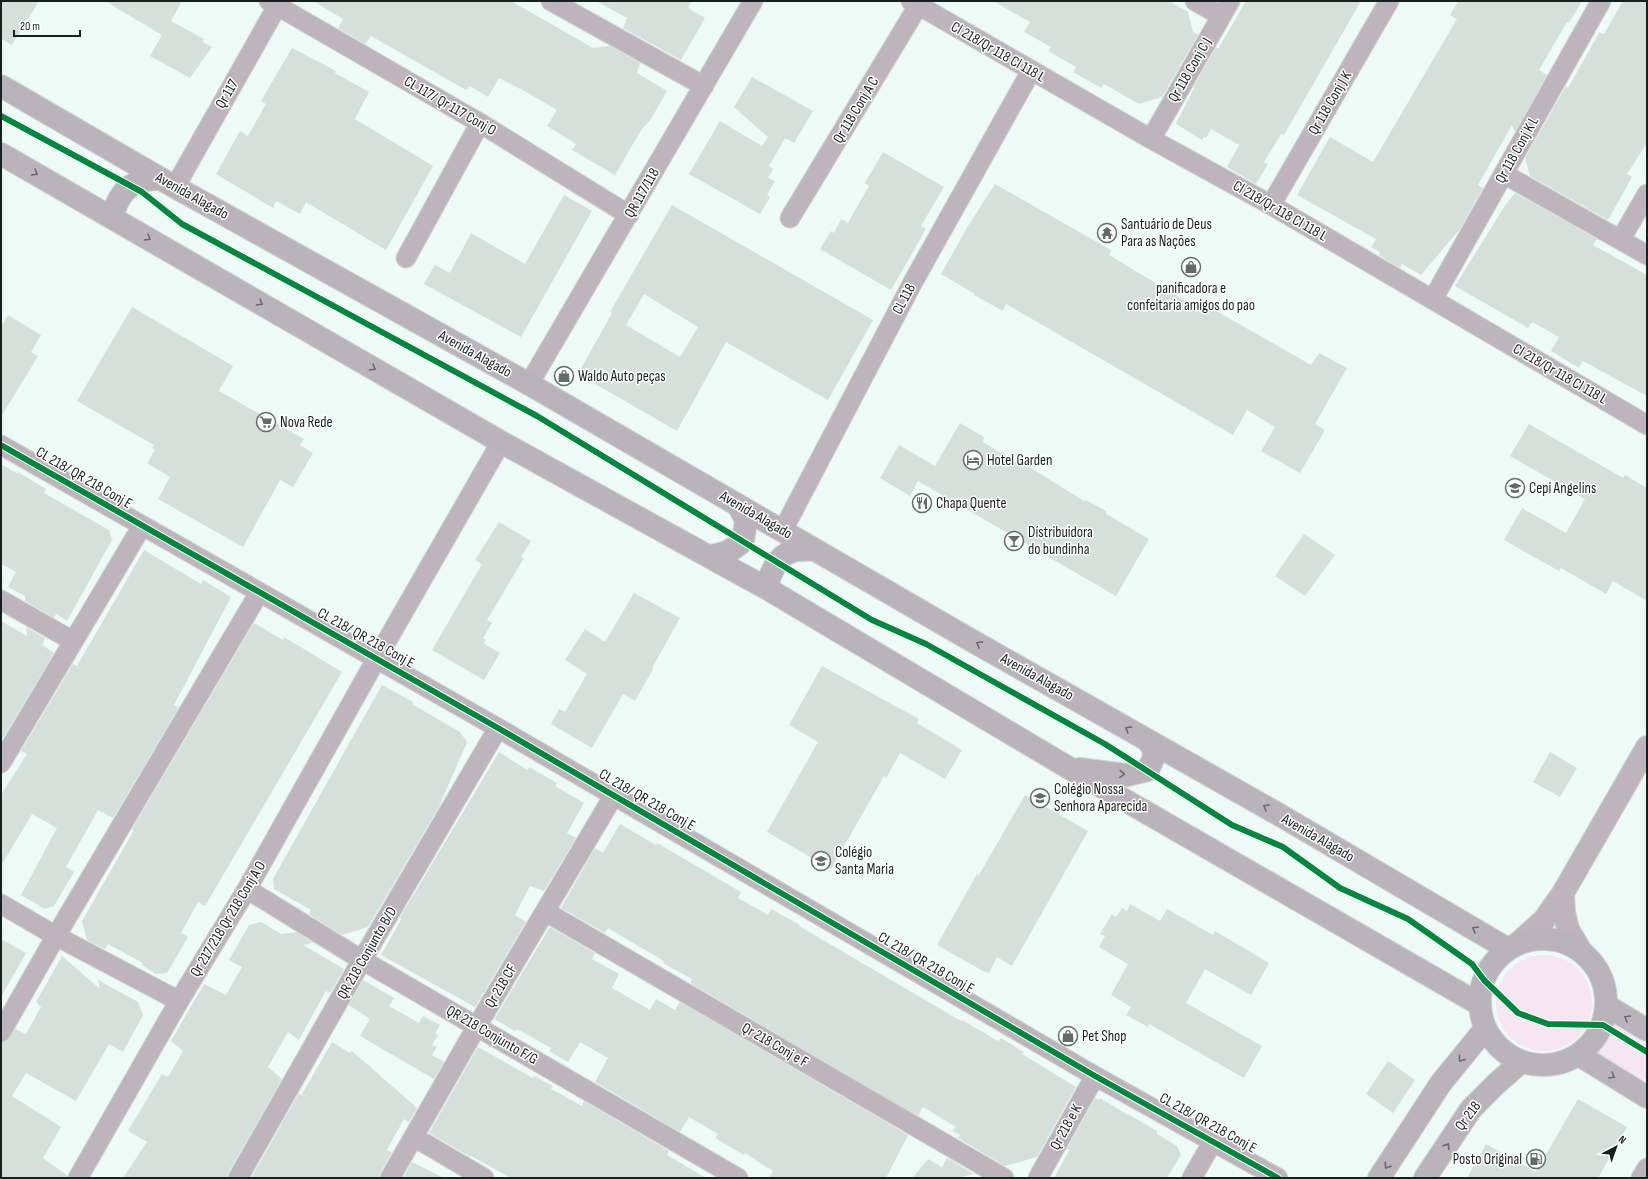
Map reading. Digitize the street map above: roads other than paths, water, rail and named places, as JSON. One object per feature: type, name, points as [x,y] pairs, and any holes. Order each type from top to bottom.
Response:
[{"type":"main road","name":"Avenida Alagado","points":[[1,86],[168,183],[529,384],[1148,741],[1512,947]]},
{"type":"main road","points":[[1,154],[501,442],[766,588],[1069,768],[1479,1004]]},
{"type":"main road","points":[[112,217],[118,199],[130,186],[147,179],[168,183]]},
{"type":"main road","points":[[709,556],[726,553],[734,549],[743,541],[746,520],[738,505]]},
{"type":"main road","points":[[766,588],[776,562],[782,557],[792,551],[815,550]]},
{"type":"main road","points":[[1069,768],[1127,775],[1148,770],[1154,754],[1153,747],[1148,741]]},
{"type":"main road","points":[[1538,939],[1560,942],[1581,951],[1598,970],[1603,981],[1607,1006],[1603,1025],[1593,1042],[1579,1055],[1563,1063],[1545,1066],[1521,1062],[1500,1049],[1485,1029],[1479,1004],[1480,992],[1484,980],[1493,963],[1512,947],[1538,939]]},
{"type":"main road","points":[[1607,1006],[1647,1030]]},
{"type":"main road","points":[[1379,1178],[1442,1084],[1485,1029]]},
{"type":"main road","points":[[1579,1055],[1647,1097]]},
{"type":"main road","name":"Qr 218","points":[[1425,1178],[1471,1109],[1521,1062]]},
{"type":"street","points":[[551,1],[581,8],[704,86]]},
{"type":"street","name":"QR 117/118","points":[[529,384],[754,1]]},
{"type":"street","points":[[1195,1],[1226,8]]},
{"type":"street","name":"Qr 118 Conj J K","points":[[1271,205],[1389,1]]},
{"type":"street","name":"Qr 118 Conj K L","points":[[1432,299],[1601,1]]},
{"type":"street","name":"CL 117/ Qr 117 Conj O","points":[[276,3],[480,123],[629,215]]},
{"type":"street","name":"Qr 117","points":[[168,183],[276,3]]},
{"type":"street","name":"Cl 218/Qr 118 Cl 118 L","points":[[917,3],[1031,71],[1271,205],[1647,426]]},
{"type":"street","name":"Qr 118 Conj A C","points":[[790,218],[917,3]]},
{"type":"street","name":"Qr 118 Conj C J","points":[[1151,139],[1226,8]]},
{"type":"street","name":"CL 118","points":[[783,530],[913,282],[1031,71]]},
{"type":"street","points":[[406,258],[480,123]]},
{"type":"street","points":[[1504,174],[1647,255]]},
{"type":"street","points":[[1621,240],[1647,194]]},
{"type":"street","name":"Qr 217/218 Qr 218 Conj A O","points":[[78,1178],[179,1001],[247,889],[376,658],[501,442]]},
{"type":"street","name":"CL 218/ QR 218 Conj E","points":[[1,445],[498,728],[1095,1076],[1278,1178]]},
{"type":"street","points":[[3,755],[142,526]]},
{"type":"street","points":[[1,1032],[56,936],[259,593]]},
{"type":"street","points":[[1,600],[73,641]]},
{"type":"street","name":"QR 218 Conjunto B/D","points":[[238,1178],[362,960],[498,728]]},
{"type":"street","points":[[1512,947],[1544,920],[1564,892],[1647,747]]},
{"type":"street","name":"Qr 218 CF","points":[[390,1178],[477,1026],[614,796]]},
{"type":"street","name":"QR 218 Conjunto F/G","points":[[247,889],[362,960],[738,1178]]},
{"type":"street","points":[[1564,892],[1564,912],[1568,929],[1581,951]]},
{"type":"street","points":[[1,904],[56,936],[179,1001]]},
{"type":"street","name":"Qr 218 Conj e F","points":[[546,912],[1004,1178]]},
{"type":"street","name":"Qr 218 e K","points":[[1038,1178],[1095,1076]]},
{"type":"street","points":[[414,1137],[484,1178]]},
{"type":"street","points":[[1192,1178],[1213,1141]]},
{"type":"street","points":[[1641,1178],[1647,1168]]},
{"type":"place","name":"Santuário de Deus Para as Nações","points":[[1107,233]]},
{"type":"place","name":"panificadora e confeitaria amigos do pao","points":[[1191,267]]},
{"type":"place","name":"Waldo Auto peças","points":[[564,376]]},
{"type":"place","name":"Nova Rede","points":[[266,422]]},
{"type":"place","name":"Hotel Garden","points":[[973,460]]},
{"type":"place","name":"Cepi Angelins","points":[[1515,488]]},
{"type":"place","name":"Chapa Quente","points":[[922,503]]},
{"type":"place","name":"Dístribuidora do bundinha","points":[[1014,541]]},
{"type":"place","name":"Colégio Nossa Senhora Aparecida","points":[[1040,798]]},
{"type":"place","name":"Colégio Santa Maria","points":[[821,861]]},
{"type":"place","name":"Pet Shop","points":[[1068,1036]]},
{"type":"place","name":"Posto Original","points":[[1536,1159]]}]
